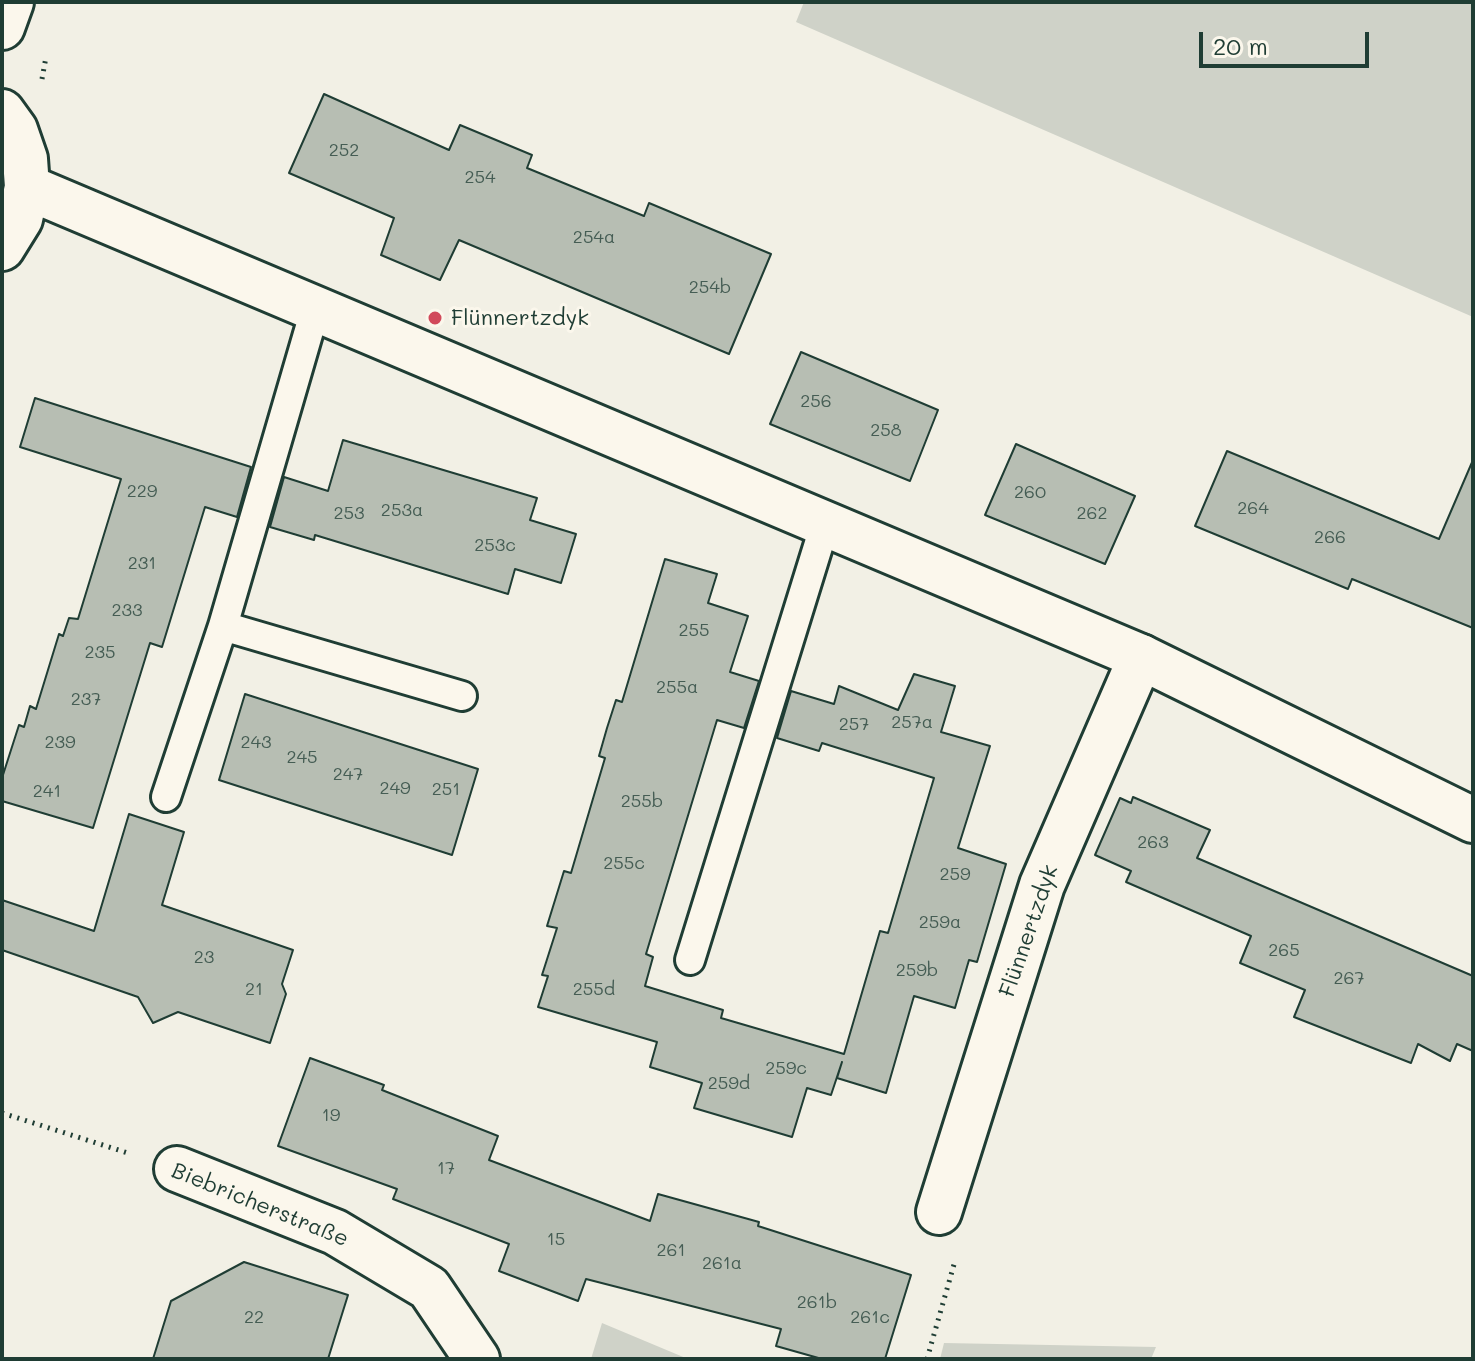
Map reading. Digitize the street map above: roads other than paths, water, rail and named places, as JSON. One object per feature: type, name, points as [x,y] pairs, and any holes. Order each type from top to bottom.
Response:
[{"type":"street","points":[[2,27],[11,2]]},
{"type":"street","points":[[2,112],[15,130],[25,159],[27,187],[20,219],[2,248]]},
{"type":"street","points":[[27,187],[1141,657],[1473,820]]},
{"type":"street","name":"Flünnertzdyk","points":[[939,1212],[1042,885],[1141,657]]},
{"type":"street","name":"Biebricherstraße","points":[[177,1169],[335,1232],[429,1288],[477,1359]]},
{"type":"lane","points":[[166,797],[223,626],[315,310]]},
{"type":"lane","points":[[690,960],[825,524]]},
{"type":"lane","points":[[223,626],[462,696]]},
{"type":"place","name":"Flünnertzdyk","points":[[435,318]]}]
